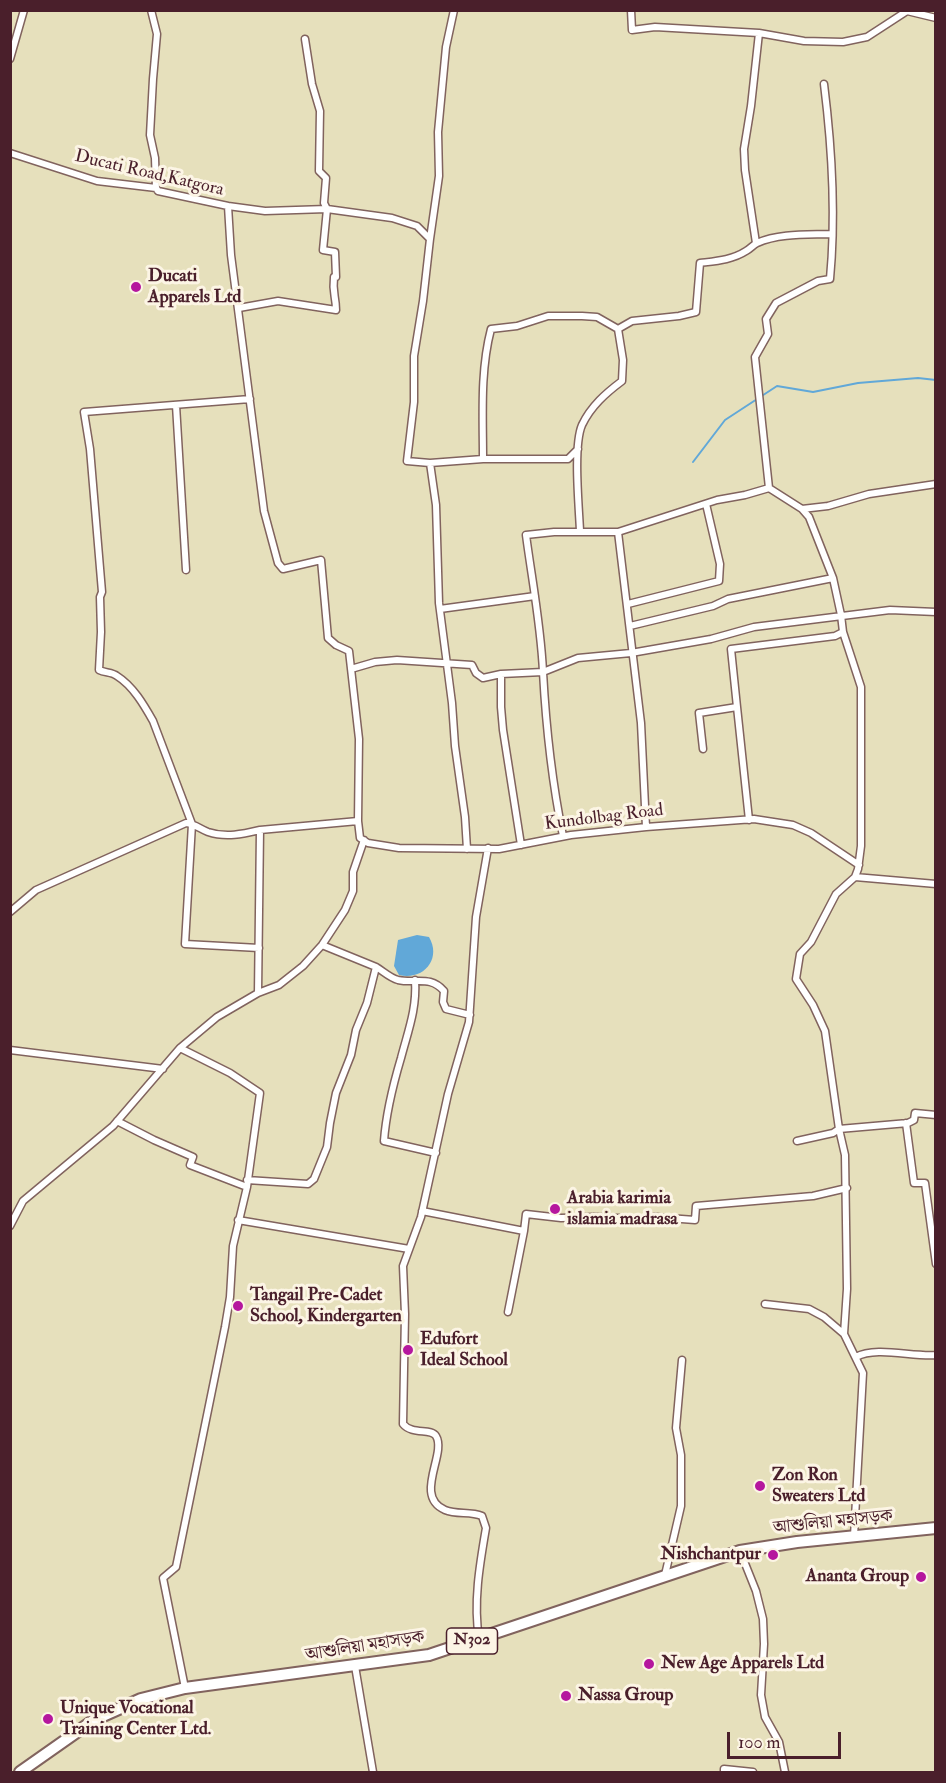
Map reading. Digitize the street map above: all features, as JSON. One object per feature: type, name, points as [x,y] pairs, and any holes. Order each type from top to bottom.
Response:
[{"type":"highway","name":"আশুলিয়া মহাসড়ক","points":[[20,1773],[94,1720],[141,1699],[185,1688],[429,1655],[740,1551],[797,1542],[936,1528]]},
{"type":"street","points":[[10,58],[24,10]]},
{"type":"street","points":[[151,10],[157,34],[150,135],[155,158],[156,188]]},
{"type":"street","points":[[454,10],[446,47],[438,132],[439,176],[414,356],[414,402],[407,461],[430,463],[483,459],[568,459],[578,449]]},
{"type":"street","points":[[631,10],[632,30],[655,27],[759,33],[804,41],[843,42],[867,37],[907,11],[936,18]]},
{"type":"street","points":[[756,243],[744,149],[759,33]]},
{"type":"street","points":[[239,308],[278,302],[336,310],[332,290],[337,271],[335,252],[323,250],[327,209],[324,203],[326,178],[319,171],[320,111],[312,84],[305,39]]},
{"type":"street","points":[[769,488],[755,357],[768,334],[766,319],[776,303],[818,281],[830,279],[832,234],[829,124],[824,84]]},
{"type":"street","name":"Ducati Road,Katgora","points":[[10,153],[97,181],[156,188],[159,191],[228,206],[231,255],[264,511],[278,563],[283,569],[321,560],[328,638],[349,651],[351,669]]},
{"type":"street","points":[[228,206],[265,211],[327,209],[402,221],[417,226],[430,239]]},
{"type":"street","points":[[618,329],[632,321],[696,312],[700,263],[730,259],[756,243],[789,235],[832,234]]},
{"type":"street","points":[[483,459],[484,374],[486,347],[491,329],[517,326],[548,316],[582,316],[597,317],[618,329]]},
{"type":"street","points":[[580,531],[578,449],[581,427],[604,394],[622,381],[623,360],[618,329]]},
{"type":"street","points":[[250,399],[84,412],[90,449],[102,592],[99,608],[101,632],[99,670],[115,674],[135,693],[144,706],[153,721],[192,824],[185,944],[259,948]]},
{"type":"street","points":[[176,405],[186,570]]},
{"type":"street","points":[[430,463],[435,505],[440,609],[467,849]]},
{"type":"street","points":[[802,509],[841,504],[869,494],[936,484]]},
{"type":"street","points":[[563,836],[551,770],[535,596],[526,535],[580,531],[618,532],[706,504],[769,488],[802,509],[808,517],[833,578],[843,632],[861,687],[859,865],[855,876],[836,894],[811,942],[800,954],[796,979],[813,1005],[825,1031],[845,1155],[847,1289],[844,1334],[863,1373],[854,1537]]},
{"type":"street","points":[[628,603],[719,581],[720,564],[706,504]]},
{"type":"street","points":[[618,532],[641,723],[646,827]]},
{"type":"street","points":[[630,626],[713,606],[728,599],[833,578]]},
{"type":"street","points":[[440,609],[535,596]]},
{"type":"street","points":[[10,1226],[23,1201],[117,1120],[180,1048],[217,1017],[258,993],[285,981],[303,966],[322,945],[345,910],[353,891],[353,872],[364,840],[360,838],[358,821],[358,739],[351,669],[375,662],[397,660],[472,665],[476,673],[483,678],[501,674],[543,672],[578,658],[632,653],[711,639],[754,627],[890,610],[936,612]]},
{"type":"street","points":[[749,820],[731,649],[835,636],[843,632]]},
{"type":"street","points":[[501,674],[502,724],[521,845]]},
{"type":"street","points":[[703,748],[699,713],[737,707]]},
{"type":"street","name":"Kundolbag Road","points":[[364,840],[399,848],[488,848],[521,845],[563,836],[646,827],[749,820],[793,825],[811,833],[859,865]]},
{"type":"street","points":[[10,912],[36,890],[186,823],[209,832],[238,836],[260,830],[358,821]]},
{"type":"street","points":[[258,993],[260,830]]},
{"type":"street","points":[[479,1638],[477,1605],[486,1528],[482,1516],[476,1513],[447,1511],[438,1506],[433,1498],[431,1487],[437,1437],[434,1434],[412,1431],[403,1424],[405,1314],[402,1275],[422,1211],[448,1094],[463,1050],[470,1015],[476,917],[488,848]]},
{"type":"street","points":[[855,876],[936,884]]},
{"type":"street","points":[[322,945],[376,967],[397,980],[430,980],[444,991],[443,1002],[446,1009],[470,1015]]},
{"type":"street","points":[[117,1120],[193,1157],[190,1165],[247,1183],[308,1184],[314,1179],[327,1147],[336,1093],[351,1055],[356,1030],[367,1003],[376,967]]},
{"type":"street","points":[[415,980],[413,1021],[400,1059],[389,1105],[384,1141],[436,1153]]},
{"type":"street","points":[[180,1048],[230,1073],[260,1093],[247,1183],[233,1246],[230,1297],[225,1327],[176,1567],[163,1578],[185,1688]]},
{"type":"street","points":[[10,1050],[163,1069]]},
{"type":"street","points":[[797,1141],[839,1129],[906,1123],[914,1120],[915,1113],[936,1115]]},
{"type":"street","points":[[906,1123],[914,1183],[925,1183],[936,1264]]},
{"type":"street","points":[[508,1312],[526,1214],[561,1218],[640,1220],[655,1217],[695,1220],[696,1206],[813,1196],[846,1188]]},
{"type":"street","points":[[422,1211],[524,1231]]},
{"type":"street","points":[[238,1220],[409,1249]]},
{"type":"street","points":[[765,1304],[810,1309],[824,1317],[844,1334]]},
{"type":"street","points":[[856,1357],[866,1352],[936,1355]]},
{"type":"street","points":[[665,1575],[681,1506],[681,1455],[676,1428],[682,1360]]},
{"type":"street","points":[[740,1551],[756,1590],[763,1619],[761,1695],[765,1717],[779,1742],[785,1773]]},
{"type":"street","points":[[355,1666],[373,1773]]},
{"type":"street","points":[[724,1773],[724,1769],[753,1773]]},
{"type":"water","points":[[417,935],[429,937],[432,945],[432,960],[416,975],[399,975],[394,966],[398,940]]},
{"type":"waterway","points":[[693,462],[725,420],[777,386],[813,392],[858,383],[918,378],[936,380]]},
{"type":"place","name":"Ducati Apparels Ltd","points":[[136,287]]},
{"type":"place","name":"Arabia karimia islamia madrasa","points":[[555,1209]]},
{"type":"place","name":"Tangail Pre-Cadet School, Kindergarten","points":[[238,1306]]},
{"type":"place","name":"Edufort Ideal School","points":[[408,1350]]},
{"type":"place","name":"Zon Ron Sweaters Ltd","points":[[760,1486]]},
{"type":"place","name":"Nishchantpur","points":[[773,1555]]},
{"type":"place","name":"Ananta Group","points":[[921,1577]]},
{"type":"place","name":"New Age Apparels Ltd","points":[[649,1664]]},
{"type":"place","name":"Nassa Group","points":[[566,1696]]},
{"type":"place","name":"Unique Vocational Training Center Ltd.","points":[[48,1719]]}]
